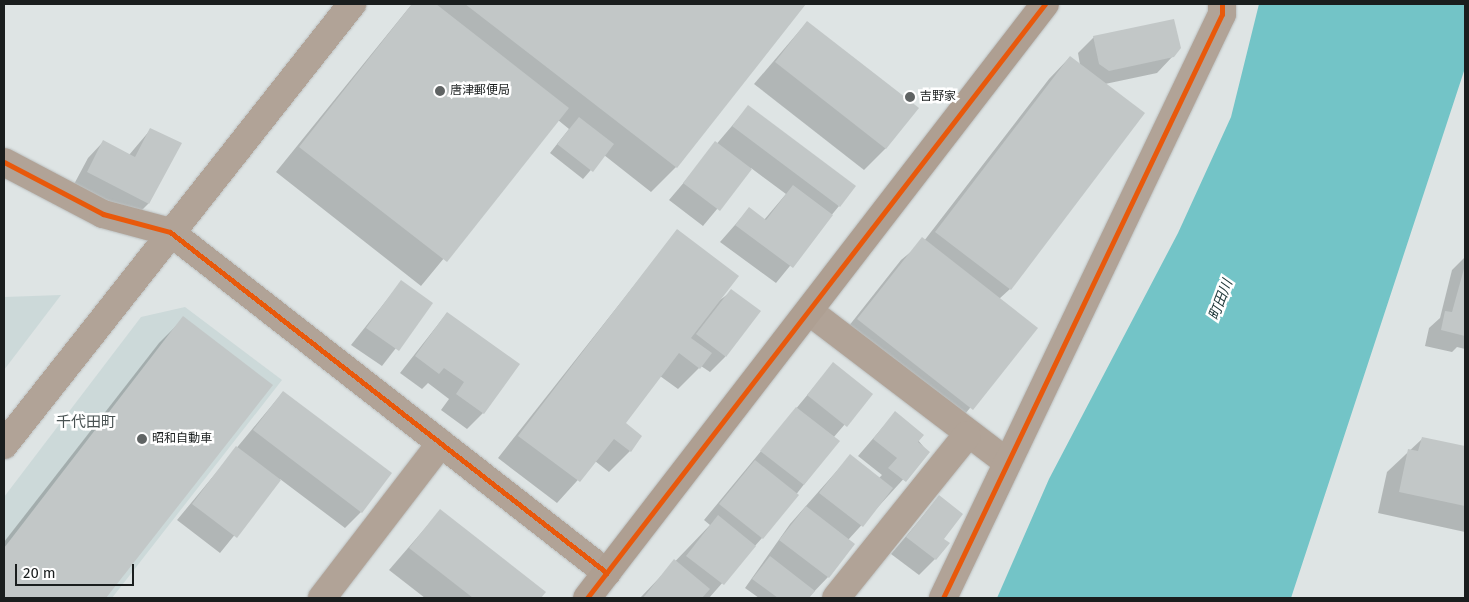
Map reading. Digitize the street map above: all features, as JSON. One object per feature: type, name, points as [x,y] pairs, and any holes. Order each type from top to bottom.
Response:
[{"type":"street","points":[[4,446],[170,232],[352,4]]},
{"type":"street","points":[[589,598],[607,572],[810,312],[1046,4]]},
{"type":"street","points":[[944,598],[1007,462],[1222,14],[1222,4]]},
{"type":"street","points":[[4,162],[103,214],[170,232],[607,572]]},
{"type":"street","points":[[810,312],[967,435],[1007,462]]},
{"type":"street","points":[[836,598],[967,435]]},
{"type":"street","points":[[322,598],[441,443]]},
{"type":"shaded area","points":[[61,295],[4,370],[4,297]]},
{"type":"shaded area","name":"昭和自動車","points":[[185,307],[282,380],[112,598],[4,598],[4,497],[141,317]]},
{"type":"water","name":"町田川","points":[[1259,4],[1465,4],[1465,68],[1291,598],[997,598],[1049,479],[1178,233],[1231,117]]},
{"type":"building","points":[[412,4],[436,4],[569,108],[447,262],[299,147]]},
{"type":"building","points":[[465,4],[806,4],[677,168]]},
{"type":"building","points":[[1174,19],[1181,48],[1174,57],[1109,71],[1099,64],[1093,36]]},
{"type":"building","points":[[807,21],[919,108],[886,149],[775,62]]},
{"type":"building","points":[[1070,56],[1145,113],[1011,290],[935,232]]},
{"type":"building","points":[[748,105],[856,186],[840,207],[732,126]]},
{"type":"building","points":[[579,117],[614,144],[593,172],[557,144]]},
{"type":"building","points":[[150,128],[182,143],[149,204],[87,172],[103,140],[135,157]]},
{"type":"building","points":[[715,141],[752,169],[720,211],[683,183]]},
{"type":"building","points":[[793,185],[833,215],[793,268],[735,225],[749,207],[766,220]]},
{"type":"building","points":[[677,229],[739,276],[691,338],[712,353],[700,369],[679,353],[626,423],[642,436],[631,452],[614,439],[580,482],[518,436]]},
{"type":"building","points":[[922,237],[1038,328],[973,410],[857,319]]},
{"type":"building","points":[[1465,265],[1465,336],[1441,330],[1445,311],[1452,312]]},
{"type":"building","points":[[401,280],[433,303],[399,351],[366,328]]},
{"type":"building","points":[[731,289],[761,311],[726,357],[696,334]]},
{"type":"building","points":[[447,312],[520,364],[484,414],[456,394],[464,382],[444,368],[439,374],[415,356]]},
{"type":"building","name":"昭和自動車","points":[[183,316],[273,385],[106,598],[4,598],[4,548]]},
{"type":"building","points":[[833,362],[873,394],[847,427],[807,395]]},
{"type":"building","points":[[283,391],[392,473],[362,513],[253,430]]},
{"type":"building","points":[[796,407],[840,441],[804,485],[760,451]]},
{"type":"building","points":[[895,411],[924,435],[918,442],[930,452],[906,482],[888,468],[897,458],[873,439]]},
{"type":"building","points":[[1422,437],[1465,446],[1465,506],[1399,492],[1408,449],[1418,451]]},
{"type":"building","points":[[236,446],[281,480],[237,538],[192,504]]},
{"type":"building","points":[[850,454],[893,488],[863,527],[819,493]]},
{"type":"building","points":[[755,460],[799,495],[763,539],[719,504]]},
{"type":"building","points":[[939,495],[963,514],[944,539],[950,543],[936,560],[906,537]]},
{"type":"building","points":[[806,506],[855,544],[829,578],[779,540]]},
{"type":"building","points":[[440,509],[546,592],[541,598],[473,598],[409,548]]},
{"type":"building","points":[[718,515],[756,546],[724,585],[686,556]]},
{"type":"building","points":[[770,556],[815,591],[809,598],[778,598],[752,579]]},
{"type":"building","points":[[674,559],[710,589],[702,598],[643,598]]},
{"type":"cycle path","points":[[587,598],[1045,4]]},
{"type":"cycle path","points":[[943,598],[1222,14],[1222,4]]},
{"type":"cycle path","points":[[4,162],[103,214],[170,232],[607,573]]},
{"type":"place","name":"唐津郵便局","points":[[440,91]]},
{"type":"place","name":"吉野家","points":[[910,97]]},
{"type":"place","name":"昭和自動車","points":[[142,439]]},
{"type":"district","name":"千代田町","points":[[86,423]]}]
